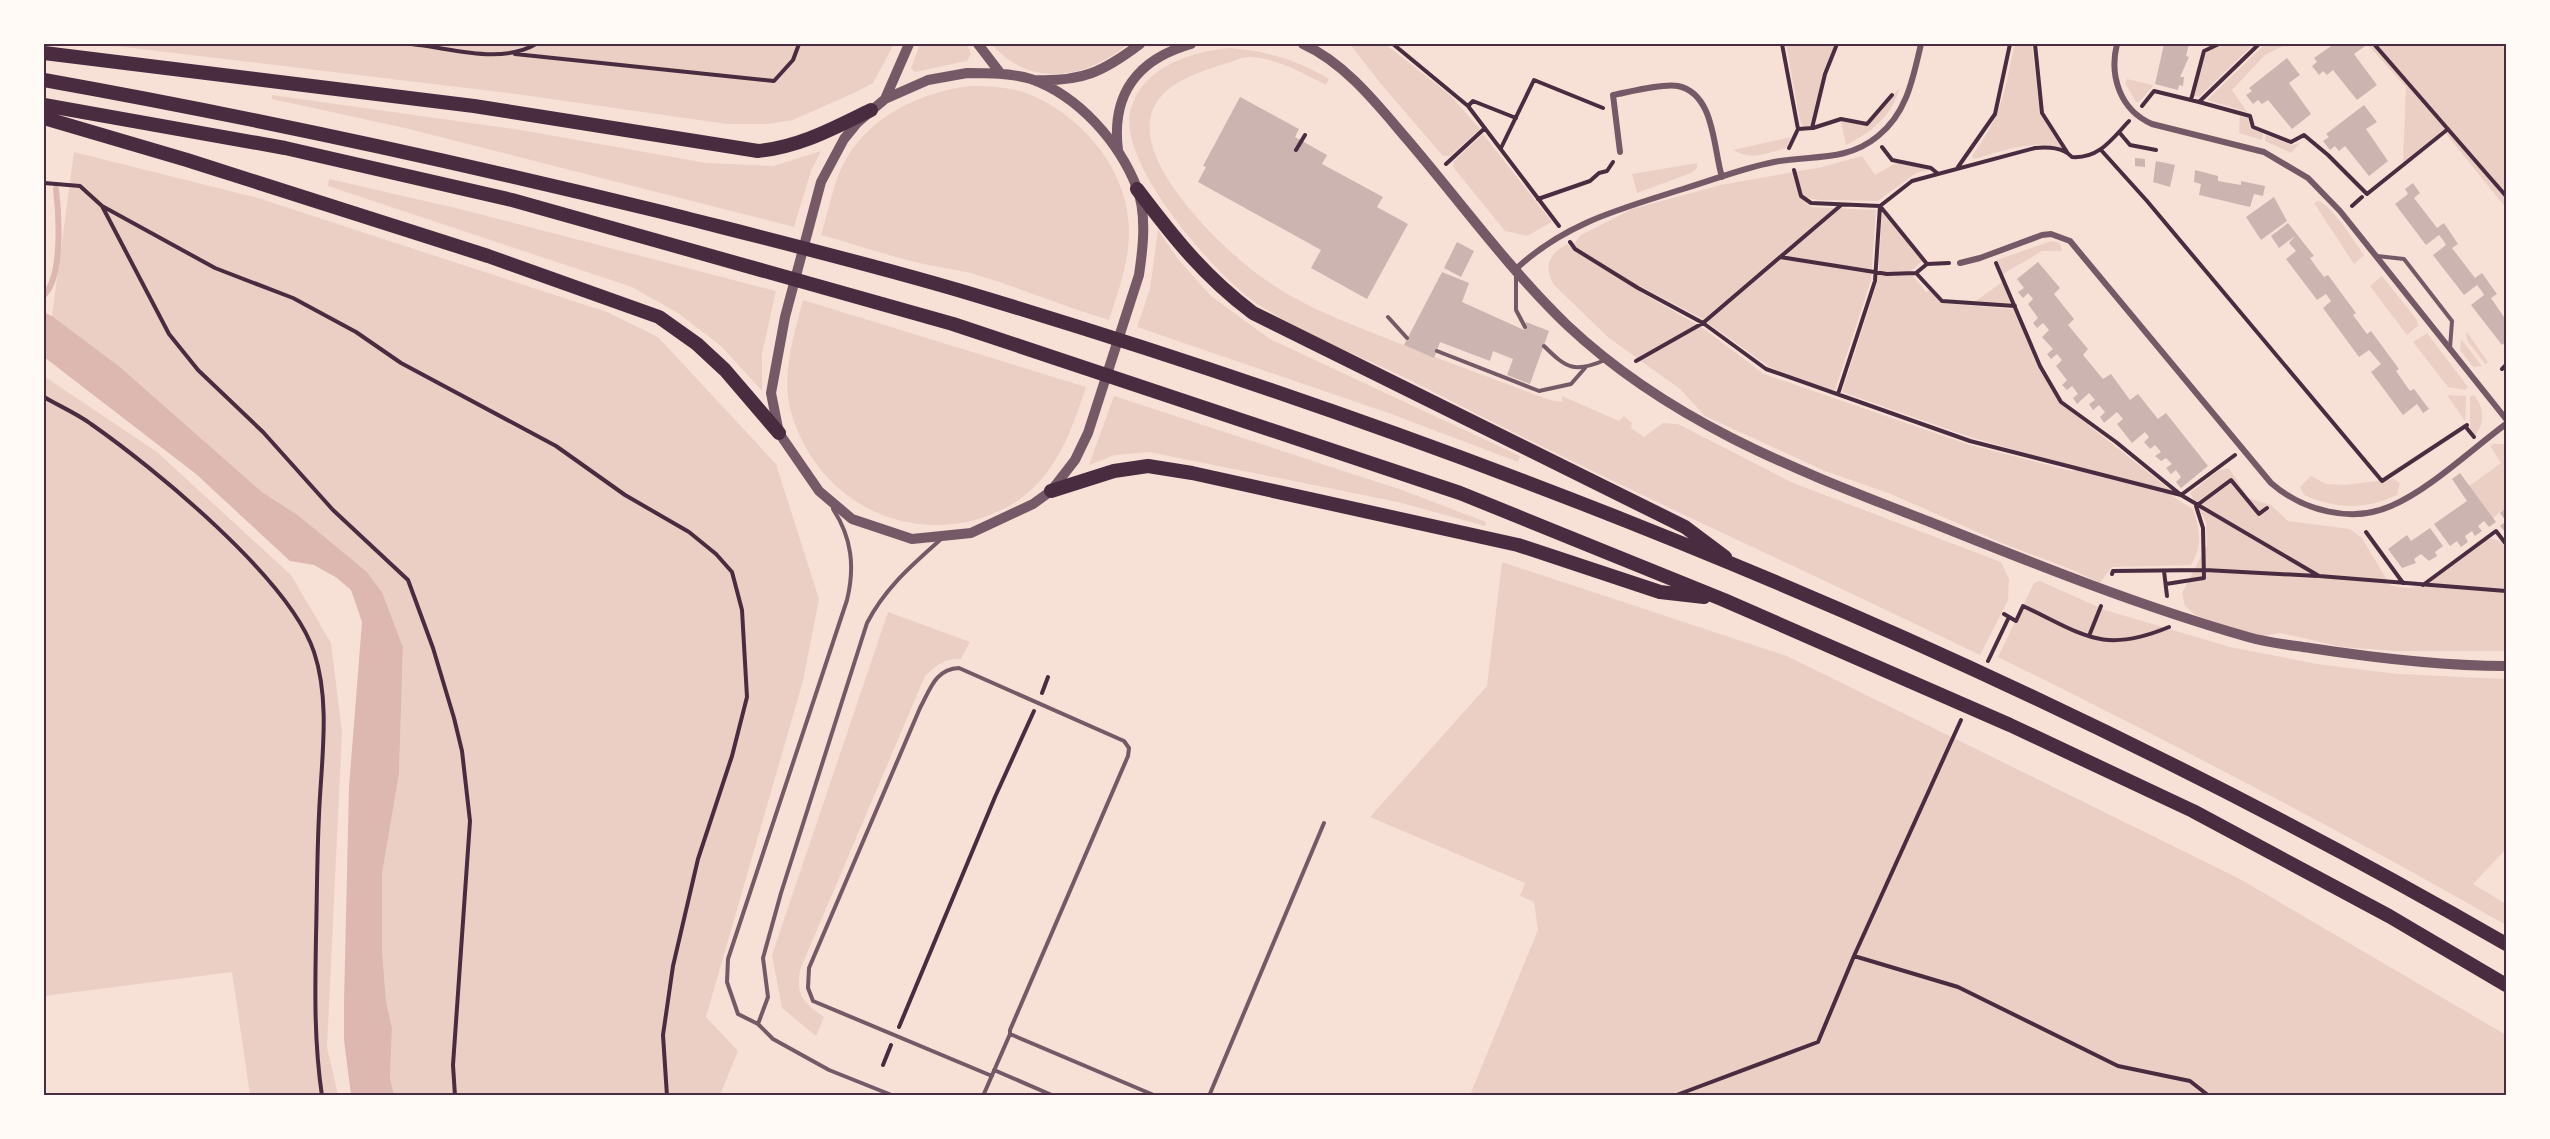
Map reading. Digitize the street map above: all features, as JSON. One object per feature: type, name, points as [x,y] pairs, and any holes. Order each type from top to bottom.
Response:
[{"type":"highway","points":[[44,53],[474,106],[758,151],[782,149],[808,140],[871,110]]},
{"type":"highway","points":[[44,80],[232,114],[519,177],[739,231],[963,292],[1222,373],[1473,461],[1739,567],[2021,690],[2205,779],[2406,886],[2506,944]]},
{"type":"highway","points":[[44,105],[285,148],[512,200],[953,324],[1460,493],[1724,600],[2010,725],[2193,811],[2389,916],[2506,985]]},
{"type":"highway","points":[[44,118],[187,160],[465,249],[659,317],[697,344],[725,370],[779,433]]},
{"type":"highway","points":[[1137,189],[1187,254],[1223,291],[1253,313],[1686,527],[1739,567]]},
{"type":"highway","points":[[1051,491],[1114,471],[1148,466],[1192,472],[1518,545],[1660,592],[1724,600]]},
{"type":"street","points":[[885,99],[909,44]]},
{"type":"street","points":[[978,44],[1001,74]]},
{"type":"street","points":[[1031,80],[1067,98],[1093,121],[1118,150],[1137,189],[1143,236],[1139,275],[1088,433],[1075,460],[1051,491],[997,523],[971,534],[943,538],[912,538],[852,519],[825,496],[795,459],[779,433],[771,393],[785,317],[815,204],[833,156],[857,123],[871,110],[885,99],[911,86],[947,75],[967,73],[1001,74],[1031,80],[1062,81],[1094,74],[1116,63],[1140,44]]},
{"type":"street","points":[[1118,150],[1115,126],[1126,89],[1138,74],[1155,60],[1175,48],[1191,44]]},
{"type":"street","points":[[1303,44],[1334,63],[1383,112],[1516,268],[1567,324],[1608,358],[1672,405],[1745,447],[1806,474],[2142,604],[2262,640],[2382,659],[2506,666]]},
{"type":"street","points":[[1516,268],[1564,232],[1608,213],[1722,177],[1790,160],[1836,157],[1865,146],[1892,123],[1902,109],[1921,44]]},
{"type":"street","points":[[2117,44],[2113,72],[2120,93],[2135,114],[2152,124],[2264,152],[2289,164],[2326,195],[2506,419]]},
{"type":"street","points":[[1620,152],[1613,95],[1676,86],[1694,93],[1706,109],[1722,177]]},
{"type":"street","points":[[1960,263],[1992,254],[2042,235],[2060,236],[2070,241],[2271,483],[2295,501],[2320,509],[2361,513],[2391,506],[2407,498],[2506,424]]},
{"type":"lane","points":[[2376,256],[2404,259],[2452,321],[2450,349]]},
{"type":"lane","points":[[1516,268],[1515,310],[1525,327]]},
{"type":"lane","points":[[1388,317],[1407,338]]},
{"type":"lane","points":[[1544,346],[1563,365],[1584,368]]},
{"type":"lane","points":[[1437,351],[1539,391],[1571,384],[1584,368],[1608,358]]},
{"type":"lane","points":[[825,496],[844,527],[853,561],[851,581],[728,959],[727,982],[738,1014],[758,1024],[773,1039],[829,1070],[894,1095]]},
{"type":"lane","points":[[758,1024],[768,997],[763,958],[781,893],[867,623],[878,601],[895,581],[943,538]]},
{"type":"lane","points":[[983,1095],[992,1076],[1010,1034],[1120,774],[1129,748],[1124,741],[1038,703],[958,668],[947,668],[939,673],[920,708],[810,968],[808,988],[813,1001],[992,1076]]},
{"type":"lane","points":[[1209,1095],[1324,823]]},
{"type":"lane","points":[[1010,1034],[1156,1095]]},
{"type":"lane","points":[[994,1070],[1054,1095]]},
{"type":"path","points":[[411,44],[499,55],[515,54],[774,81],[793,60],[799,44]]},
{"type":"path","points":[[515,54],[536,44]]},
{"type":"path","points":[[1393,44],[1468,106],[1564,232]]},
{"type":"path","points":[[1782,44],[1798,129],[1788,151],[1801,196],[1811,203],[1880,206],[1912,181],[1958,167],[2035,148],[2050,147],[2068,153]]},
{"type":"path","points":[[1812,128],[1825,74],[1837,44]]},
{"type":"path","points":[[1958,167],[1995,114],[2010,44]]},
{"type":"path","points":[[2035,44],[2042,113],[2072,157],[2081,158],[2101,150],[2130,121]]},
{"type":"path","points":[[2192,100],[2204,51],[2219,44]]},
{"type":"path","points":[[2199,102],[2259,44]]},
{"type":"path","points":[[2374,44],[2506,196]]},
{"type":"path","points":[[1501,148],[1534,80],[1615,112]]},
{"type":"path","points":[[2141,108],[2154,91],[2250,116],[2253,127],[2291,142],[2304,135],[2328,154],[2367,194],[2448,129]]},
{"type":"path","points":[[1798,129],[1812,128],[1841,119],[1867,124],[1895,92]]},
{"type":"path","points":[[1468,106],[1473,101],[1516,118]]},
{"type":"path","points":[[1443,165],[1485,128]]},
{"type":"path","points":[[2119,132],[2130,145],[2156,150]]},
{"type":"path","points":[[1296,150],[1305,135]]},
{"type":"path","points":[[1875,139],[1892,160],[1931,168],[1938,173]]},
{"type":"path","points":[[2101,150],[2147,201],[2382,481],[2467,425]]},
{"type":"path","points":[[1538,199],[1590,181],[1599,172],[1607,171]]},
{"type":"path","points":[[44,183],[80,186],[102,206],[215,268],[294,298],[356,332],[401,363],[556,446],[625,495],[689,532],[716,554],[732,572],[742,610],[747,697],[732,756],[698,859],[673,966],[663,1035],[667,1095]]},
{"type":"path","points":[[102,206],[169,334],[182,353],[263,432],[333,510],[408,580],[433,648],[454,718],[462,751],[469,812],[469,858],[453,1065],[455,1095]]},
{"type":"path","points":[[1636,362],[1704,323],[1840,206]]},
{"type":"path","points":[[1880,206],[1927,264]]},
{"type":"path","points":[[1838,394],[1876,273],[1880,206]]},
{"type":"path","points":[[1575,249],[1638,288],[1704,323],[1766,369],[1970,441],[2181,495]]},
{"type":"path","points":[[1992,254],[2040,366],[2061,402],[2116,442],[2196,506],[2319,576]]},
{"type":"path","points":[[1779,257],[1876,273],[1916,273],[1927,264],[1960,263]]},
{"type":"path","points":[[1916,273],[1942,301],[2014,306]]},
{"type":"path","points":[[2502,369],[2506,365]]},
{"type":"path","points":[[44,397],[89,422],[131,454],[205,518],[269,580],[295,614],[314,652],[321,694],[322,745],[314,1018],[322,1095]]},
{"type":"path","points":[[2181,495],[2243,449]]},
{"type":"path","points":[[2196,506],[2231,480],[2259,514],[2267,508]]},
{"type":"path","points":[[2166,584],[2204,578],[2203,528],[2196,506]]},
{"type":"path","points":[[2422,586],[2496,531],[2506,544]]},
{"type":"path","points":[[2366,532],[2403,584]]},
{"type":"path","points":[[2112,574],[2114,571],[2205,570],[2319,576],[2506,591]]},
{"type":"path","points":[[2164,571],[2167,596]]},
{"type":"path","points":[[2004,615],[2016,621],[2023,606],[2101,641],[2145,637],[2169,627]]},
{"type":"path","points":[[2089,636],[2101,606]]},
{"type":"path","points":[[883,1065],[995,797],[1048,677]]},
{"type":"path","points":[[1674,1095],[1818,1042],[1943,757]]},
{"type":"path","points":[[1854,956],[1958,987],[2118,1066],[2190,1081],[2209,1095]]},
{"type":"shaded area","points":[[99,44],[894,44],[873,83],[856,92],[793,120],[768,124],[727,124],[516,94]]},
{"type":"shaded area","points":[[920,44],[967,44],[971,54],[967,61],[915,72],[911,68]]},
{"type":"shaded area","points":[[991,44],[1128,44],[1094,65],[1059,74],[1041,73],[1024,68],[1007,58]]},
{"type":"shaded area","points":[[1350,44],[1385,44],[1450,95],[1480,129],[1450,156],[1443,156]]},
{"type":"shaded area","points":[[1786,44],[1835,44],[1823,72],[1810,126],[1803,126],[1800,121]]},
{"type":"shaded area","points":[[2015,44],[2032,44],[2040,114],[2063,149],[2030,145],[1974,159],[1972,156],[1997,114]]},
{"type":"shaded area","points":[[2226,44],[2254,44],[2199,97],[2194,96],[2206,52]]},
{"type":"shaded area","points":[[2265,44],[2287,44],[2265,55],[2232,90],[2247,112],[2207,100]]},
{"type":"shaded area","points":[[2367,44],[2501,45],[2506,51],[2506,208],[2443,130],[2403,162],[2406,87]]},
{"type":"shaded area","points":[[1230,48],[1257,51],[1281,58],[1329,79],[1326,85],[1279,63],[1244,57],[1184,79],[1162,95],[1155,106],[1150,119],[1150,135],[1154,152],[1163,170],[1174,189],[1202,223],[1246,265],[1264,279],[1303,302],[1406,346],[1550,400],[1562,402],[1562,396],[1619,421],[1624,416],[1632,423],[1631,428],[1644,437],[1663,423],[1678,424],[1793,483],[2001,562],[2009,579],[2008,600],[1980,655],[1318,338],[1276,316],[1238,289],[1194,243],[1152,185],[1138,156],[1130,130],[1131,108],[1138,93],[1158,71],[1185,57]]},
{"type":"shaded area","points":[[2127,79],[2153,86],[2139,102],[2136,102],[2125,83]]},
{"type":"shaded area","points":[[970,86],[1015,90],[1048,104],[1083,130],[1098,146],[1110,165],[1120,184],[1126,205],[1129,239],[1126,263],[1109,320],[974,274],[907,260],[821,235],[838,176],[847,157],[874,125],[891,113],[929,95]]},
{"type":"shaded area","points":[[1900,87],[1892,106],[1880,122],[1864,135],[1846,145],[1841,121],[1868,126]]},
{"type":"shaded area","points":[[272,95],[521,130],[706,163],[773,166],[821,151],[811,171],[794,227],[405,128],[272,99]]},
{"type":"shaded area","points":[[2240,116],[2248,118],[2251,129],[2263,133],[2262,140],[2239,133]]},
{"type":"shaded area","points":[[1483,134],[1552,222],[1527,236],[1505,231],[1453,167],[1454,161]]},
{"type":"shaded area","points":[[2266,135],[2292,145],[2300,143],[2291,153],[2265,141]]},
{"type":"shaded area","points":[[1791,137],[1786,148],[1766,154],[1753,156],[1733,150]]},
{"type":"shaded area","points":[[74,152],[258,198],[607,312],[658,337],[776,464],[819,599],[803,681],[706,1017],[738,1051],[720,1095],[394,1095],[390,1078],[392,1028],[386,1001],[382,950],[382,874],[399,774],[403,647],[382,592],[367,572],[299,516],[262,492],[120,367],[52,316]]},
{"type":"shaded area","points":[[1862,156],[1875,175],[1898,162],[1929,170],[1916,173],[1878,201],[1819,200],[1798,196],[1811,207],[1876,210],[1871,280],[1835,390],[1824,389],[1768,366],[1701,318],[1642,287],[1640,292],[1703,328],[1764,374],[1970,445],[2072,471],[2082,469],[1970,437],[1842,392],[1878,280],[1882,212],[1922,261],[1910,272],[1926,292],[1929,290],[1942,303],[2013,309],[2038,367],[2060,403],[2172,491],[2164,491],[2193,509],[2199,544],[2191,565],[2112,567],[2100,583],[1891,494],[1825,471],[1705,416],[1680,389],[1609,338],[1554,285],[1551,278],[1549,266],[1556,252],[1567,244],[1571,248],[1581,235],[1632,209],[1721,185],[1822,167]]},
{"type":"shaded area","points":[[1697,163],[1697,168],[1691,173],[1637,193],[1632,174]]},
{"type":"shaded area","points":[[329,179],[460,209],[776,291],[762,354],[762,391],[721,346],[678,313],[632,287],[328,186]]},
{"type":"shaded area","points":[[2318,201],[2336,216],[2364,255],[2354,264],[2314,203]]},
{"type":"shaded area","points":[[1158,230],[1178,259],[1211,296],[1270,339],[1520,456],[1518,462],[1394,415],[1137,327],[1150,289]]},
{"type":"shaded area","points":[[2051,241],[2060,243],[2062,251],[2042,251],[2003,274],[1997,260]]},
{"type":"shaded area","points":[[2382,276],[2417,320],[2418,326],[2407,335],[2370,286]]},
{"type":"shaded area","points":[[2002,282],[2011,304],[1976,302],[1976,301]]},
{"type":"shaded area","points":[[803,300],[1086,387],[1065,443],[1050,468],[1031,490],[1012,505],[975,520],[944,525],[914,523],[886,516],[859,503],[836,486],[816,464],[801,438],[790,408],[788,367]]},
{"type":"shaded area","points":[[44,312],[120,367],[262,492],[299,516],[367,572],[382,592],[403,647],[399,774],[382,874],[382,950],[386,1001],[392,1028],[390,1078],[394,1095],[351,1095],[344,1040],[349,787],[362,622],[351,590],[337,578],[314,565],[290,561],[196,474],[44,357]]},
{"type":"shaded area","points":[[2466,331],[2488,362],[2485,364],[2467,340]]},
{"type":"shaded area","points":[[2427,333],[2468,387],[2465,390],[2448,387],[2413,342]]},
{"type":"shaded area","points":[[2461,339],[2482,366],[2473,367],[2460,350]]},
{"type":"shaded area","points":[[44,376],[157,452],[291,575],[331,643],[342,732],[327,1047],[338,1095],[250,1095],[232,972],[44,996]]},
{"type":"shaded area","points":[[2447,395],[2466,396],[2465,421]]},
{"type":"shaded area","points":[[2474,395],[2482,410],[2482,421],[2474,436],[2470,429],[2470,397]]},
{"type":"shaded area","points":[[1114,396],[1402,490],[1486,522],[1485,526],[1398,502],[1149,452],[1115,455],[1089,465]]},
{"type":"shaded area","points":[[2506,444],[2506,507],[2493,518],[2469,486],[2501,463],[2490,446]]},
{"type":"shaded area","points":[[2229,468],[2248,498],[2271,505],[2288,521],[2350,529],[2362,538],[2390,585],[2409,588],[2418,586],[2439,574],[2482,542],[2492,538],[2501,542],[2506,549],[2506,651],[2396,651],[2342,647],[2280,633],[2257,637],[2195,615],[2185,606],[2182,593],[2207,545],[2206,522],[2190,493],[2219,470]]},
{"type":"shaded area","points":[[2311,476],[2326,484],[2344,485],[2394,479],[2400,483],[2397,495],[2373,503],[2350,506],[2328,503],[2304,495],[2300,487]]},
{"type":"shaded area","points":[[1502,562],[1787,656],[2240,879],[2506,1035],[2506,1095],[1470,1095],[1538,930],[1534,902],[1520,896],[1525,883],[1370,817],[1487,686]]},
{"type":"shaded area","points":[[2040,581],[2105,610],[2230,647],[2317,664],[2398,674],[2506,679],[2506,849],[2473,884],[2506,904],[2506,925],[2254,787],[1998,657],[2034,583]]},
{"type":"shaded area","points":[[888,612],[970,642],[961,659],[941,663],[925,676],[800,970],[799,986],[803,998],[824,1017],[816,1036],[782,1008],[772,955]]},
{"type":"building","points":[[2164,44],[2189,44],[2186,56],[2189,57],[2180,77],[2184,77],[2183,86],[2179,85],[2178,90],[2155,84]]},
{"type":"building","points":[[2334,44],[2363,44],[2365,46],[2354,54],[2377,85],[2357,100],[2333,70],[2327,75],[2323,71],[2319,75],[2312,66],[2317,62],[2314,58]]},
{"type":"building","points":[[2287,58],[2300,75],[2289,83],[2311,114],[2292,129],[2268,100],[2262,104],[2258,100],[2253,104],[2246,95],[2252,91],[2249,88]]},
{"type":"building","points":[[1240,97],[1299,129],[1295,137],[1327,155],[1322,164],[1383,197],[1377,207],[1408,224],[1367,299],[1311,268],[1321,250],[1198,182],[1206,167],[1203,166]]},
{"type":"building","points":[[2364,105],[2377,122],[2366,129],[2388,161],[2369,176],[2345,146],[2339,151],[2335,146],[2330,150],[2323,141],[2329,137],[2326,134]]},
{"type":"building","points":[[2135,158],[2145,159],[2145,167],[2135,166]]},
{"type":"building","points":[[2156,161],[2175,165],[2170,187],[2153,182]]},
{"type":"building","points":[[2195,170],[2218,176],[2218,181],[2241,185],[2241,181],[2265,186],[2263,196],[2254,194],[2250,207],[2199,195],[2201,184],[2194,182]]},
{"type":"building","points":[[2413,183],[2420,193],[2414,198],[2437,228],[2444,223],[2458,244],[2452,248],[2475,278],[2482,273],[2497,294],[2491,298],[2506,320],[2506,342],[2502,345],[2471,305],[2484,295],[2481,290],[2477,285],[2464,295],[2433,255],[2446,245],[2443,240],[2439,235],[2426,245],[2395,204],[2408,194],[2405,189]]},
{"type":"building","points":[[2274,197],[2287,221],[2261,240],[2246,217]]},
{"type":"building","points":[[2288,223],[2314,256],[2310,258],[2317,268],[2324,277],[2328,275],[2356,313],[2353,315],[2367,334],[2371,331],[2399,369],[2396,371],[2410,391],[2414,389],[2429,409],[2423,413],[2417,404],[2403,415],[2371,372],[2381,364],[2369,350],[2359,357],[2323,308],[2331,301],[2326,294],[2317,300],[2286,259],[2296,251],[2289,243],[2295,236],[2279,248],[2271,236]]},
{"type":"building","points":[[1457,242],[1474,251],[1461,277],[1444,268]]},
{"type":"building","points":[[2038,262],[2060,288],[2054,294],[2074,319],[2068,325],[2088,349],[2083,355],[2103,379],[2111,374],[2130,400],[2138,394],[2158,419],[2166,413],[2208,466],[2181,488],[2176,482],[2181,477],[2176,470],[2171,474],[2166,468],[2172,464],[2166,458],[2161,461],[2155,456],[2161,452],[2155,445],[2150,449],[2144,442],[2149,437],[2145,432],[2132,443],[2117,424],[2123,419],[2117,412],[2104,423],[2100,417],[2105,412],[2099,405],[2093,410],[2089,404],[2095,400],[2089,393],[2077,404],[2073,398],[2078,394],[2072,386],[2067,390],[2062,385],[2067,380],[2056,366],[2062,360],[2057,354],[2051,359],[2047,354],[2053,349],[2042,337],[2049,330],[2043,323],[2037,328],[2033,323],[2038,318],[2028,304],[2033,299],[2028,293],[2023,298],[2018,292],[2024,288],[2017,279]]},
{"type":"building","points":[[1442,272],[1469,283],[1462,302],[1524,330],[1526,322],[1549,331],[1530,384],[1507,375],[1513,359],[1493,351],[1490,361],[1440,342],[1434,358],[1404,345]]},
{"type":"building","points":[[2460,473],[2496,522],[2489,527],[2484,521],[2478,526],[2482,531],[2475,536],[2472,531],[2465,536],[2468,542],[2461,547],[2457,541],[2450,546],[2434,524],[2467,501],[2452,479]]},
{"type":"building","points":[[2506,507],[2506,521],[2500,513]]},
{"type":"building","points":[[2506,521],[2506,530],[2505,532],[2500,526]]},
{"type":"building","points":[[2430,528],[2443,546],[2435,552],[2437,556],[2429,561],[2421,554],[2414,559],[2416,563],[2402,568],[2388,549],[2407,535],[2411,541]]},
{"type":"waterway","points":[[44,295],[50,286],[57,260],[59,229],[56,189]]}]
